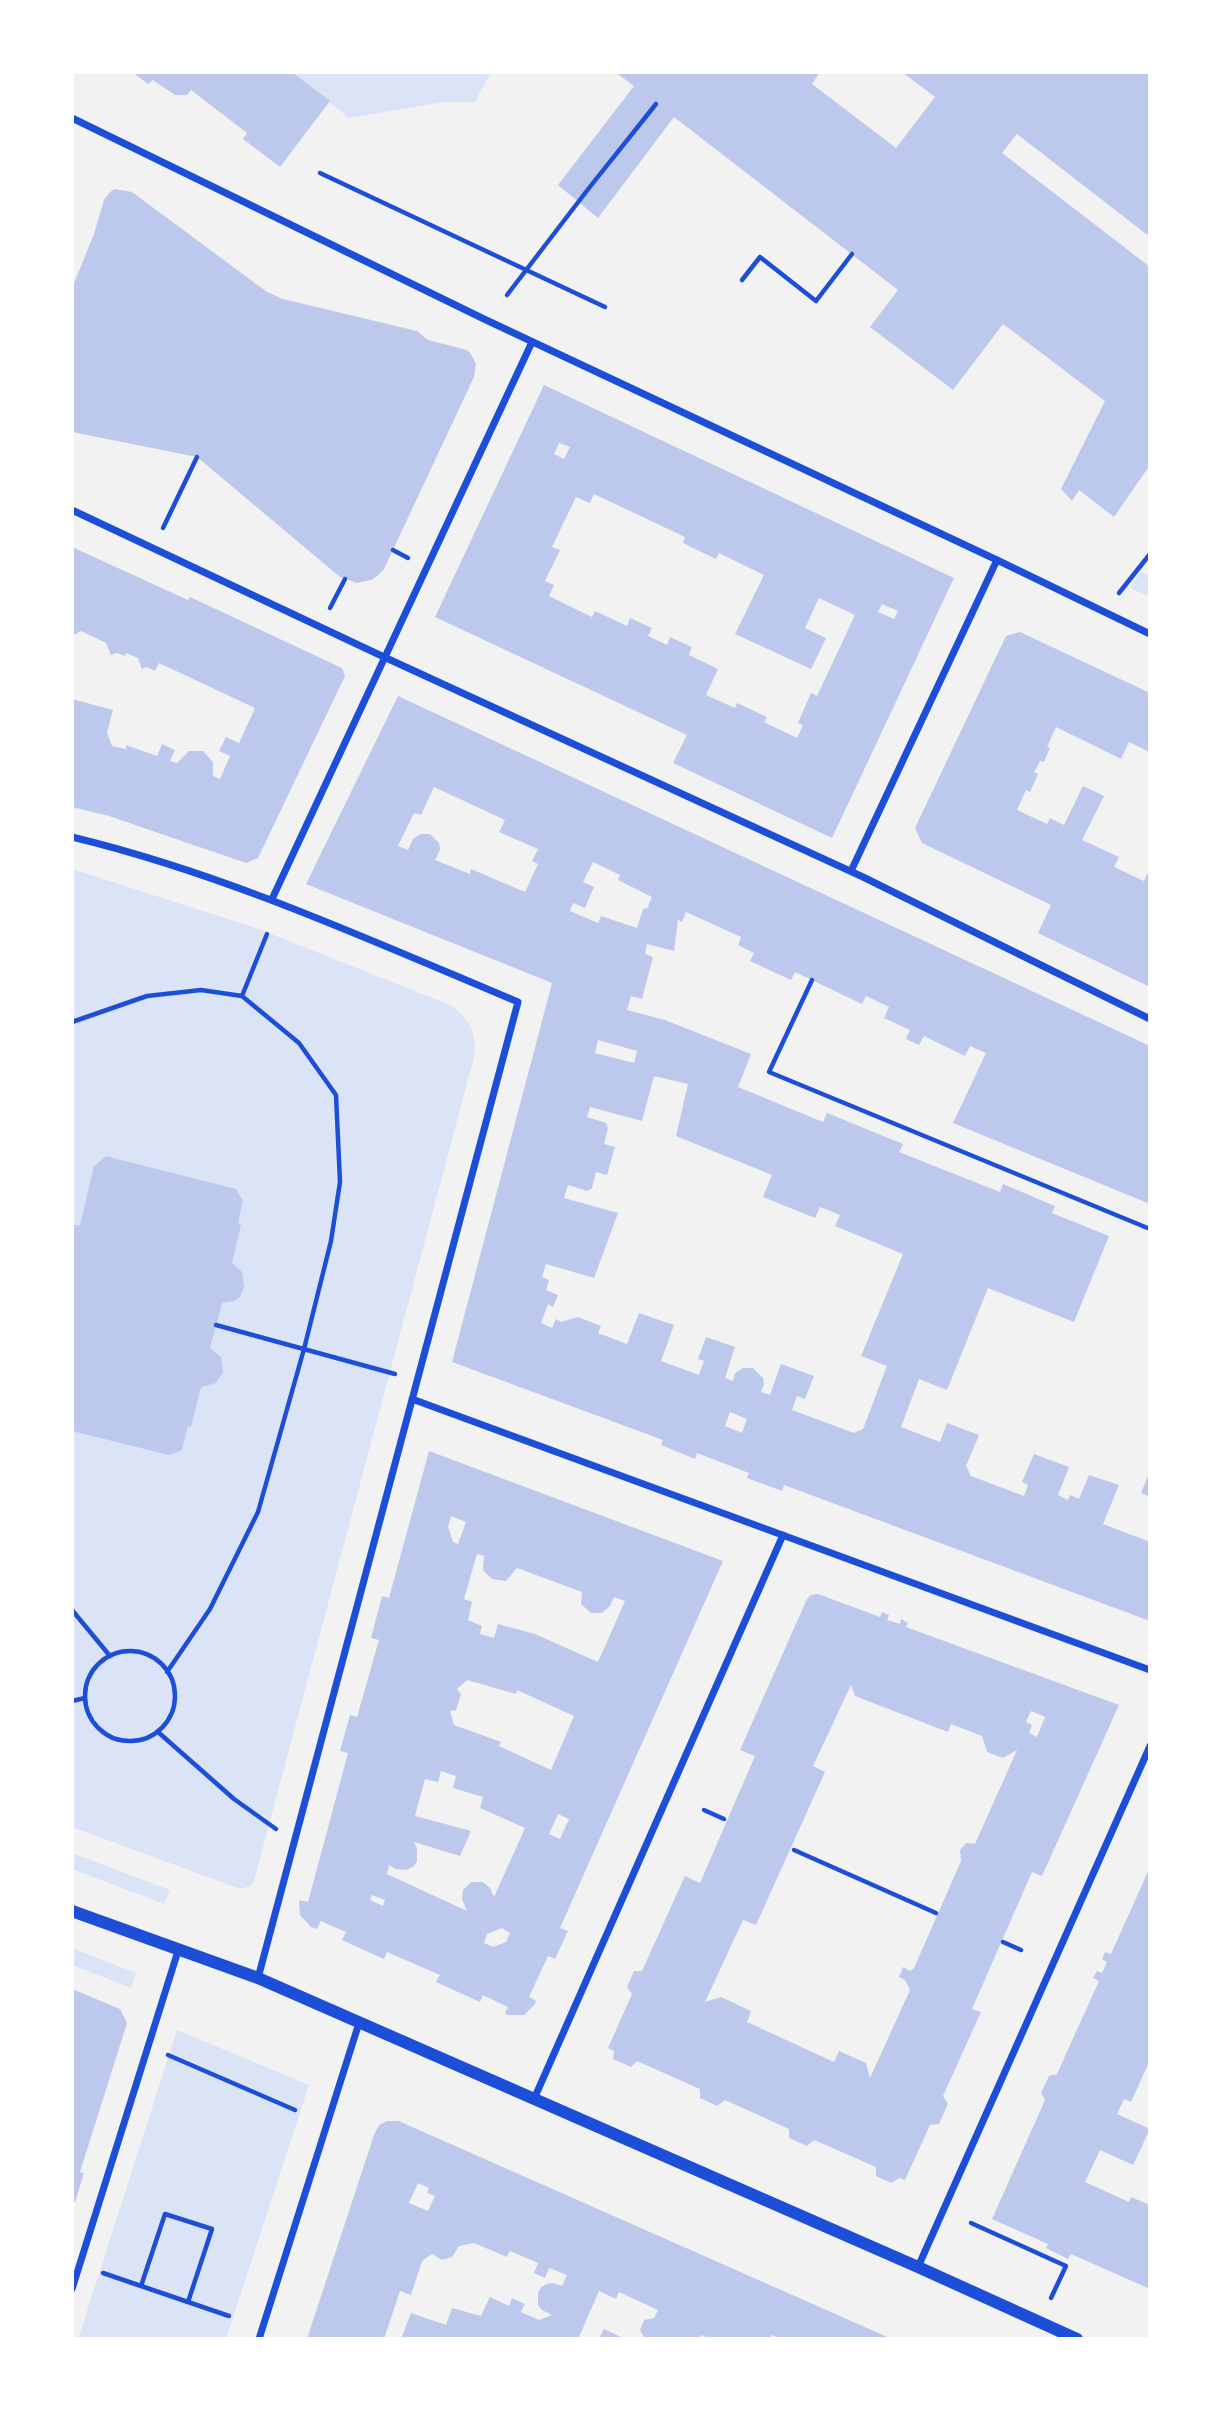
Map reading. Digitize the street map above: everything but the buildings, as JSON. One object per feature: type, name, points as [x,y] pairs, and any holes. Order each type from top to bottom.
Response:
[{"type":"street","points":[[72,118],[532,341],[1150,634]]},
{"type":"street","points":[[272,899],[532,341]]},
{"type":"street","points":[[72,510],[384,657],[851,871],[1150,1019]]},
{"type":"street","points":[[851,871],[998,560]]},
{"type":"street","points":[[72,837],[108,845],[272,899],[519,1002],[258,1979]]},
{"type":"street","points":[[412,1399],[1150,1670]]},
{"type":"street","points":[[534,2099],[783,1535]]},
{"type":"street","points":[[918,2267],[1150,1746]]},
{"type":"street","points":[[72,1911],[258,1979],[1077,2339]]},
{"type":"street","points":[[72,2289],[178,1951]]},
{"type":"street","points":[[260,2339],[359,2023]]},
{"type":"path","points":[[507,295],[656,104]]},
{"type":"path","points":[[320,173],[605,307]]},
{"type":"path","points":[[742,280],[760,257],[816,301],[852,254]]},
{"type":"path","points":[[163,529],[197,457]]},
{"type":"path","points":[[393,550],[409,558]]},
{"type":"path","points":[[1119,593],[1150,554]]},
{"type":"path","points":[[330,609],[345,579]]},
{"type":"path","points":[[242,996],[267,934]]},
{"type":"path","points":[[812,980],[769,1072],[1150,1230]]},
{"type":"path","points":[[72,1022],[147,996],[201,990],[242,996],[299,1043],[336,1095],[340,1182],[331,1241],[258,1512],[210,1609],[167,1672]]},
{"type":"path","points":[[216,1325],[396,1374]]},
{"type":"path","points":[[72,1610],[110,1656]]},
{"type":"path","points":[[135,1652],[159,1662],[173,1684],[173,1710],[167,1722],[158,1732],[145,1739],[131,1742],[117,1740],[94,1724],[88,1713],[86,1685],[99,1663],[110,1656],[135,1652]]},
{"type":"path","points":[[72,1701],[85,1698]]},
{"type":"path","points":[[158,1732],[234,1799],[294,1842]]},
{"type":"path","points":[[704,1811],[724,1819]]},
{"type":"path","points":[[794,1850],[936,1913]]},
{"type":"path","points":[[1003,1942],[1021,1950]]},
{"type":"path","points":[[164,2054],[295,2110]]},
{"type":"path","points":[[141,2286],[165,2214],[212,2229],[188,2302]]},
{"type":"path","points":[[971,2223],[1066,2266],[1048,2304]]},
{"type":"path","points":[[103,2273],[229,2316]]},
{"type":"shaded area","points":[[491,72],[475,102],[444,102],[349,118],[293,73]]},
{"type":"shaded area","points":[[1141,571],[1148,576],[1150,574],[1150,597],[1132,589],[1131,586]]},
{"type":"shaded area","points":[[72,869],[256,928],[450,1005],[468,1023],[474,1036],[473,1061],[254,1881],[250,1886],[240,1889],[72,1827]]},
{"type":"shaded area","points":[[72,1853],[170,1890],[164,1904],[72,1869]]},
{"type":"shaded area","points":[[72,1948],[136,1973],[131,1988],[72,1965]]},
{"type":"shaded area","points":[[177,2030],[309,2085],[226,2339],[78,2339]]}]
